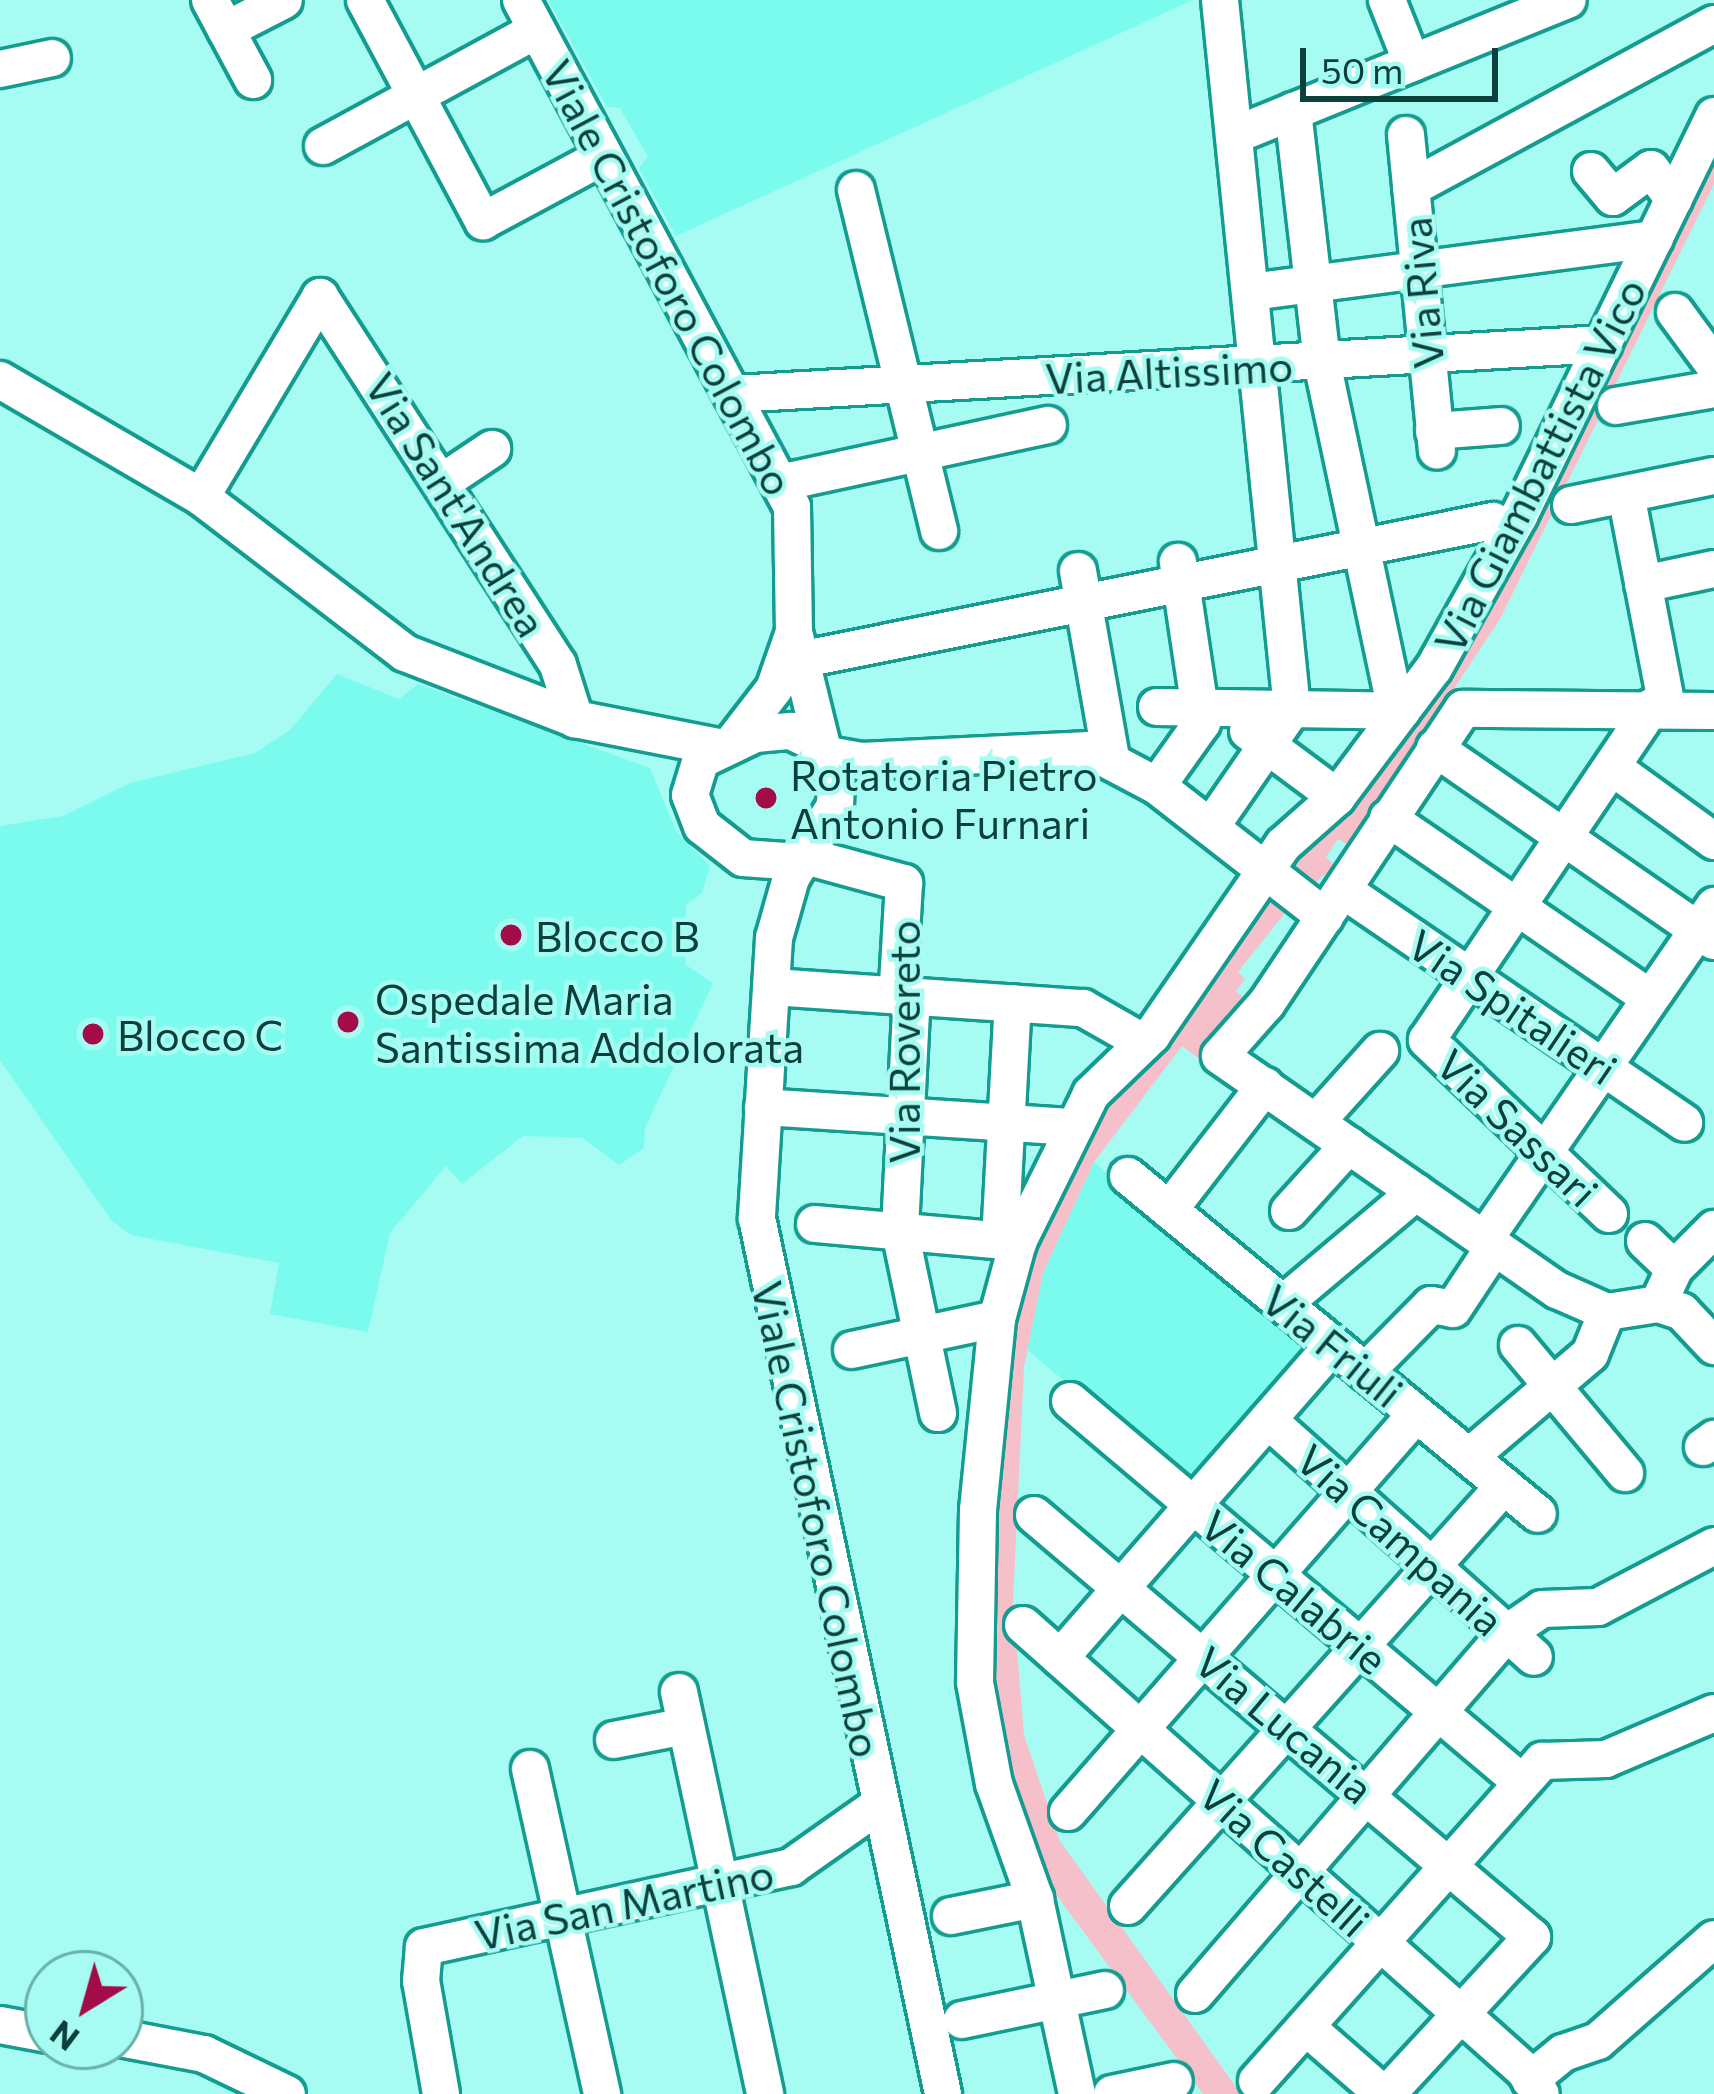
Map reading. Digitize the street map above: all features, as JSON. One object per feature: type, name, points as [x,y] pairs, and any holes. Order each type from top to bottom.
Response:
[{"type":"street","points":[[253,80],[218,15],[284,0]]},
{"type":"street","points":[[365,0],[483,221],[604,156]]},
{"type":"street","points":[[1212,825],[1292,709],[1220,0]]},
{"type":"street","points":[[1387,0],[1412,63]]},
{"type":"street","points":[[1235,135],[1568,0]]},
{"type":"street","points":[[323,146],[416,95],[529,15]]},
{"type":"street","name":"Viale Cristoforo Colombo","points":[[529,15],[784,482],[799,546],[796,646]]},
{"type":"street","points":[[1411,188],[1714,24]]},
{"type":"street","points":[[0,69],[52,58]]},
{"type":"street","points":[[1156,707],[1399,711],[1322,362],[1294,111]]},
{"type":"street","name":"Via Giambattista Vico","points":[[1271,872],[1298,827],[1337,796],[1469,609],[1714,116]]},
{"type":"street","name":"Via Riva","points":[[1406,135],[1436,441],[1508,426],[1561,428]]},
{"type":"street","points":[[1591,172],[1613,197],[1651,169],[1674,199]]},
{"type":"street","points":[[856,190],[940,531]]},
{"type":"street","points":[[1251,292],[1654,239]]},
{"type":"street","name":"Via Sant'Andrea","points":[[201,497],[320,298],[444,481],[558,665],[575,719]]},
{"type":"street","points":[[1676,312],[1714,365]]},
{"type":"street","name":"Via Altissimo","points":[[734,394],[1040,378],[1150,391],[1258,367],[1604,344]]},
{"type":"street","points":[[784,482],[920,452],[1051,437],[1040,378]]},
{"type":"street","points":[[0,380],[201,497],[405,653],[575,719],[625,732],[728,745]]},
{"type":"street","points":[[1616,406],[1714,389]]},
{"type":"street","points":[[0,398],[201,497]]},
{"type":"street","points":[[444,481],[492,449]]},
{"type":"street","points":[[1571,505],[1714,476]]},
{"type":"street","points":[[1470,976],[1612,767],[1660,707],[1626,494]]},
{"type":"street","points":[[796,646],[1081,588],[1180,571],[1279,565],[1492,521]]},
{"type":"street","points":[[1157,786],[1209,708],[1180,571]]},
{"type":"street","points":[[1643,584],[1713,573]]},
{"type":"street","points":[[690,795],[701,760],[728,745],[791,731],[825,750],[904,757],[1089,750],[1111,758],[1081,588]]},
{"type":"street","points":[[728,745],[774,689],[796,646]]},
{"type":"street","points":[[796,646],[836,806]]},
{"type":"street","points":[[1714,710],[1477,703],[1463,709],[1334,903],[1220,1056],[1557,1290],[1607,1312],[1658,1304],[1682,1312],[1714,1346]]},
{"type":"street","points":[[1209,708],[1337,796]]},
{"type":"street","points":[[625,732],[661,756],[690,795],[702,826],[743,858],[763,888],[774,938]]},
{"type":"street","points":[[1365,1372],[1431,1305],[1453,1310],[1544,1152],[1650,998],[1708,925],[1564,837],[1435,748]]},
{"type":"street","points":[[774,938],[802,859],[836,806],[904,757]]},
{"type":"street","name":"Via Spitalieri","points":[[1111,758],[1212,825],[1271,872],[1470,976],[1684,1123]]},
{"type":"street","points":[[1612,767],[1714,841]]},
{"type":"street","points":[[1388,818],[1650,998]]},
{"type":"street","points":[[743,858],[802,859]]},
{"type":"street","name":"Via Rovereto","points":[[802,859],[904,883],[904,997],[911,1012],[900,1231],[938,1413]]},
{"type":"street","points":[[1009,1241],[1091,1094],[1144,1043],[1271,872]]},
{"type":"street","name":"Viale Cristoforo Colombo","points":[[774,938],[763,1107],[762,1259],[944,2094]]},
{"type":"street","name":"Via Sassari","points":[[1470,976],[1427,1040],[1609,1214]]},
{"type":"street","points":[[772,987],[1083,1008],[1144,1043]]},
{"type":"street","points":[[1013,1003],[1006,1123],[1009,1241],[978,1510],[976,1682],[994,1784],[1035,1899],[1077,2094]]},
{"type":"street","points":[[1316,1122],[1380,1052]]},
{"type":"street","points":[[1169,1210],[1264,1086]]},
{"type":"street","points":[[763,1107],[1071,1126]]},
{"type":"street","points":[[1289,1211],[1349,1145]]},
{"type":"street","name":"Via Friuli","points":[[1128,1176],[1538,1514]]},
{"type":"street","points":[[1283,1304],[1416,1192]]},
{"type":"street","points":[[815,1224],[1009,1241]]},
{"type":"street","points":[[1658,1304],[1674,1269],[1714,1229]]},
{"type":"street","points":[[1645,1241],[1674,1269]]},
{"type":"street","points":[[1469,1457],[1590,1354],[1607,1312]]},
{"type":"street","points":[[852,1350],[997,1319]]},
{"type":"street","points":[[1518,1345],[1625,1473]]},
{"type":"street","points":[[1060,1658],[1333,1346]]},
{"type":"street","name":"Via Calabrie","points":[[1070,1400],[1520,1781]]},
{"type":"street","points":[[1068,1812],[1417,1414]]},
{"type":"street","name":"Via Campania","points":[[1268,1420],[1520,1645]]},
{"type":"street","points":[[1128,1906],[1504,1486]]},
{"type":"street","name":"Via Lucania","points":[[1034,1515],[1450,1862],[1532,1937],[1460,2014]]},
{"type":"street","points":[[1195,1994],[1438,1712],[1520,1645],[1542,1609],[1598,1607],[1714,1546]]},
{"type":"street","name":"Via Castelli","points":[[1023,1625],[1460,2014],[1535,2090]]},
{"type":"street","points":[[614,1740],[683,1709],[765,2094]]},
{"type":"street","points":[[1258,2081],[1542,1761],[1606,1760],[1714,1712]]},
{"type":"street","points":[[530,1769],[602,2094]]},
{"type":"street","name":"Via San Martino","points":[[441,2094],[421,1982],[424,1947],[791,1867],[878,1805]]},
{"type":"street","points":[[951,1916],[1035,1899]]},
{"type":"street","points":[[1535,2090],[1563,2054],[1598,2041],[1714,1939]]},
{"type":"street","points":[[962,2020],[1105,1990]]},
{"type":"street","points":[[1306,2026],[1385,2094],[1460,2014]]},
{"type":"street","points":[[144,2043],[204,2054],[287,2094]]},
{"type":"street","points":[[1112,2094],[1174,2081]]},
{"type":"shaded area","points":[[548,0],[1193,0],[676,236],[639,168],[648,157],[620,108],[607,107]]},
{"type":"shaded area","points":[[1714,141],[1714,184],[1500,619],[1350,846],[1338,839],[1326,857],[1335,866],[1310,887],[1288,875],[1373,769]]},
{"type":"shaded area","name":"Ospedale Maria Santissima Addolorata","points":[[337,674],[399,699],[418,684],[650,768],[676,831],[710,866],[702,893],[686,905],[684,941],[686,965],[713,983],[645,1128],[644,1148],[619,1165],[583,1138],[523,1136],[462,1184],[446,1166],[390,1233],[368,1332],[270,1314],[279,1263],[131,1235],[111,1220],[0,1060],[0,826],[63,816],[130,783],[255,753],[290,730]]},
{"type":"shaded area","points":[[1269,891],[1293,903],[1238,972],[1245,979],[1236,991],[1249,1002],[1201,1060],[1182,1046],[1094,1162],[1043,1273],[1024,1367],[1013,1602],[1024,1735],[1060,1841],[1241,2094],[1203,2094],[1058,1897],[1021,1825],[987,1674],[1000,1405],[1026,1254],[1100,1102],[1187,1005]]},
{"type":"shaded area","points":[[1094,1162],[1112,1177],[1108,1184],[1307,1349],[1191,1487],[1026,1349],[1043,1273]]},
{"type":"place","name":"Rotatoria Pietro Antonio Furnari","points":[[766,798]]},
{"type":"place","name":"Blocco B","points":[[511,935]]},
{"type":"place","name":"Ospedale Maria Santissima Addolorata","points":[[348,1022]]},
{"type":"place","name":"Blocco C","points":[[93,1034]]}]
